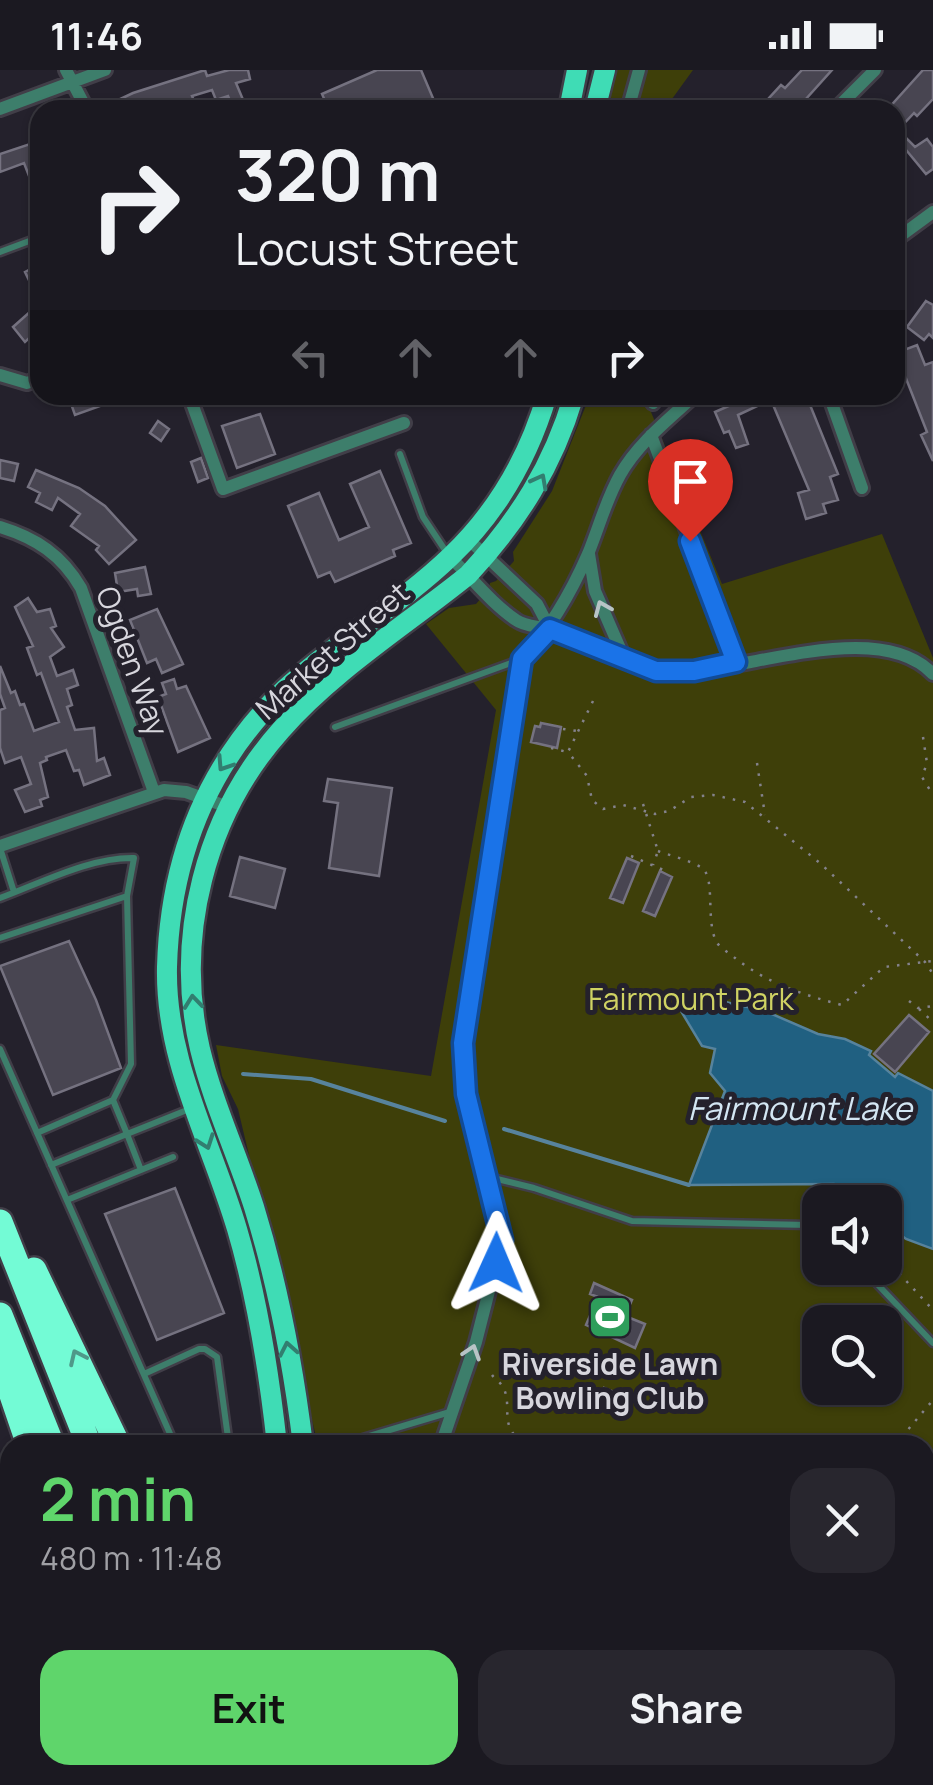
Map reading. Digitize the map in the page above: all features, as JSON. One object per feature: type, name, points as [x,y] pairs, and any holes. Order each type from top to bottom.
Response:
[{"type":"highway","points":[[0,1222],[84,1435]]},
{"type":"highway","points":[[11,1248],[39,1276],[113,1435]]},
{"type":"highway","points":[[0,1315],[48,1435]]},
{"type":"highway","points":[[0,1360],[26,1435]]},
{"type":"main road","points":[[571,100],[577,70]]},
{"type":"main road","points":[[597,100],[605,70]]},
{"type":"main road","name":"Market Street","points":[[276,1435],[256,1303],[237,1228],[180,1072],[170,1023],[169,928],[184,847],[204,798],[241,740],[278,697],[450,557],[492,509],[535,432],[543,405]]},
{"type":"main road","name":"Market Street","points":[[301,1435],[292,1366],[272,1271],[208,1078],[193,1003],[192,940],[199,892],[228,807],[262,752],[297,713],[468,575],[486,556],[534,492],[570,405]]},
{"type":"street","points":[[0,109],[70,76],[105,70]]},
{"type":"street","points":[[631,100],[639,70]]},
{"type":"street","points":[[846,100],[875,70]]},
{"type":"street","points":[[70,76],[82,100]]},
{"type":"street","points":[[905,233],[933,212]]},
{"type":"street","points":[[0,374],[30,382]]},
{"type":"street","points":[[193,405],[223,489],[404,423]]},
{"type":"street","points":[[445,1435],[476,1342],[502,1240],[464,1078],[465,1024],[522,659],[550,629],[588,553],[622,471],[651,435],[684,405]]},
{"type":"street","points":[[833,405],[862,488]]},
{"type":"street","points":[[651,435],[736,662]]},
{"type":"street","name":"Ogden Way","points":[[0,528],[20,533],[46,548],[63,561],[80,588],[154,792]]},
{"type":"street","points":[[467,538],[537,604],[550,629]]},
{"type":"street","points":[[588,553],[595,592],[625,660]]},
{"type":"street","points":[[450,557],[518,623],[550,629],[656,671],[694,671],[804,652],[900,653],[933,674]]},
{"type":"street","points":[[0,847],[154,792],[176,790],[228,807]]},
{"type":"lane","points":[[0,252],[30,241]]},
{"type":"lane","points":[[400,454],[422,517],[450,557]]},
{"type":"lane","points":[[335,727],[522,659]]},
{"type":"lane","points":[[0,847],[14,892]]},
{"type":"lane","points":[[0,898],[80,869],[134,858],[127,896],[130,1064],[113,1100],[37,1133]]},
{"type":"lane","points":[[0,938],[127,896]]},
{"type":"lane","points":[[0,1049],[171,1435]]},
{"type":"lane","points":[[113,1100],[141,1170]]},
{"type":"lane","points":[[50,1165],[193,1107]]},
{"type":"lane","points":[[66,1200],[173,1157]]},
{"type":"lane","points":[[488,1177],[632,1221],[802,1225]]},
{"type":"lane","points":[[878,1285],[933,1343]]},
{"type":"lane","points":[[144,1374],[199,1349],[217,1357],[227,1435]]},
{"type":"lane","points":[[373,1435],[453,1411]]},
{"type":"path","points":[[568,752],[593,700]]},
{"type":"path","points":[[564,730],[578,731]]},
{"type":"path","points":[[923,736],[927,763],[922,778],[933,795]]},
{"type":"path","points":[[552,748],[568,752],[587,776],[592,800],[603,809],[624,805],[654,814],[669,811],[691,797],[712,795],[744,802],[821,864],[933,974]]},
{"type":"path","points":[[757,763],[765,817]]},
{"type":"path","points":[[644,804],[658,851],[652,865]]},
{"type":"path","points":[[658,851],[708,874],[711,882],[707,910],[718,944],[750,970],[796,994],[842,1005],[884,966],[933,961]]},
{"type":"path","points":[[631,856],[668,872]]},
{"type":"path","points":[[909,1001],[933,1022]]},
{"type":"path","points":[[918,1008],[933,1006]]},
{"type":"path","points":[[902,1276],[933,1310]]},
{"type":"path","points":[[492,1374],[504,1390],[505,1418],[514,1435]]},
{"type":"path","points":[[903,1435],[933,1400]]},
{"type":"green space","points":[[617,70],[693,70],[671,100],[609,100]]},
{"type":"green space","name":"Fairmount Park","points":[[586,405],[659,405],[651,412],[722,584],[882,534],[933,658],[933,1435],[316,1435],[238,1109],[222,1076],[216,1045],[431,1076],[496,710],[426,624],[449,608],[476,604],[490,583],[514,561],[513,552],[552,491]]},
{"type":"water","name":"Fairmount Lake","points":[[721,1001],[765,1011],[818,1034],[845,1039],[871,1051],[869,1055],[895,1077],[898,1073],[933,1091],[933,1249],[902,1236],[902,1185],[689,1185],[725,1091],[710,1073],[715,1049],[702,1046],[681,1011],[690,1002]]},
{"type":"building","points":[[205,70],[207,76],[248,70],[250,79],[236,83],[243,100],[230,100],[228,96],[216,100],[212,90],[192,96],[194,100],[118,100]]},
{"type":"building","points":[[377,70],[421,70],[434,100],[325,100],[322,94]]},
{"type":"building","points":[[802,70],[832,70],[805,100],[767,100],[781,85],[785,88]]},
{"type":"building","points":[[923,70],[933,70],[933,99],[917,116],[914,113],[905,123],[905,100],[896,100]]},
{"type":"building","points":[[905,137],[915,147],[927,139],[933,147],[933,169],[926,174],[905,149]]},
{"type":"building","points":[[30,144],[30,176],[24,163],[0,172],[0,154]]},
{"type":"building","points":[[926,301],[933,305],[933,338],[929,334],[924,340],[907,327]]},
{"type":"building","points":[[30,312],[30,337],[25,342],[13,327]]},
{"type":"building","points":[[917,345],[925,365],[933,362],[933,461],[921,435],[927,432],[905,376],[905,350]]},
{"type":"building","points":[[71,405],[100,405],[100,406],[75,415]]},
{"type":"building","points":[[731,405],[760,405],[738,415],[748,444],[736,448],[715,412]]},
{"type":"building","points":[[810,405],[838,474],[830,477],[838,500],[823,504],[826,513],[806,519],[798,493],[809,490],[774,407]]},
{"type":"building","points":[[260,414],[275,454],[237,468],[222,426]]},
{"type":"building","points":[[158,421],[169,429],[161,441],[150,433]]},
{"type":"building","points":[[201,458],[208,478],[198,482],[191,462]]},
{"type":"building","points":[[0,460],[18,464],[14,481],[0,478]]},
{"type":"building","points":[[36,470],[79,488],[105,506],[136,540],[109,564],[96,550],[99,546],[71,526],[80,514],[58,498],[52,510],[36,502],[40,493],[28,487]]},
{"type":"building","points":[[380,471],[411,543],[393,550],[395,556],[335,582],[330,572],[318,577],[288,506],[319,493],[339,540],[369,527],[350,484]]},
{"type":"building","points":[[145,567],[151,594],[138,596],[137,589],[118,592],[115,573]]},
{"type":"building","points":[[28,598],[37,612],[50,609],[56,626],[51,628],[64,647],[50,657],[57,676],[73,670],[78,685],[67,689],[72,705],[67,707],[75,730],[94,728],[97,761],[104,758],[110,775],[84,785],[66,750],[46,757],[40,763],[48,797],[40,800],[42,806],[25,812],[15,790],[31,784],[21,757],[5,763],[0,748],[0,710],[5,708],[0,694],[0,666],[11,693],[15,691],[20,705],[24,704],[34,731],[59,722],[41,673],[37,675],[27,648],[33,646],[15,607]]},
{"type":"building","points":[[157,609],[183,664],[162,673],[156,659],[147,663],[130,620]]},
{"type":"building","points":[[174,679],[177,689],[186,686],[210,738],[178,752],[158,697],[166,694],[162,683]]},
{"type":"building","points":[[541,723],[561,727],[557,748],[531,742],[535,726],[540,727]]},
{"type":"building","points":[[328,779],[392,788],[379,876],[329,868],[338,803],[324,801]]},
{"type":"building","points":[[240,857],[285,869],[275,908],[230,896]]},
{"type":"building","points":[[627,858],[639,863],[623,903],[610,898]]},
{"type":"building","points":[[660,871],[672,877],[655,916],[643,911]]},
{"type":"building","points":[[69,941],[121,1068],[53,1095],[0,966]]},
{"type":"building","points":[[909,1015],[929,1032],[895,1072],[874,1054]]},
{"type":"building","points":[[175,1188],[224,1313],[157,1340],[105,1214]]},
{"type":"building","points":[[594,1283],[632,1300],[625,1316],[645,1324],[635,1348],[586,1325],[598,1297],[590,1294]]},
{"type":"building","points":[[604,1388],[629,1398],[625,1409],[599,1401]]},
{"type":"waterway","points":[[243,1074],[311,1079],[445,1121]]},
{"type":"waterway","points":[[504,1129],[689,1185]]},
{"type":"place","name":"Riverside Lawn Bowling Club","points":[[610,1317]]},
{"type":"route","points":[[496,1263],[502,1240],[466,1094],[463,1043],[522,659],[550,629],[656,671],[694,671],[736,662],[690,541]]}]
